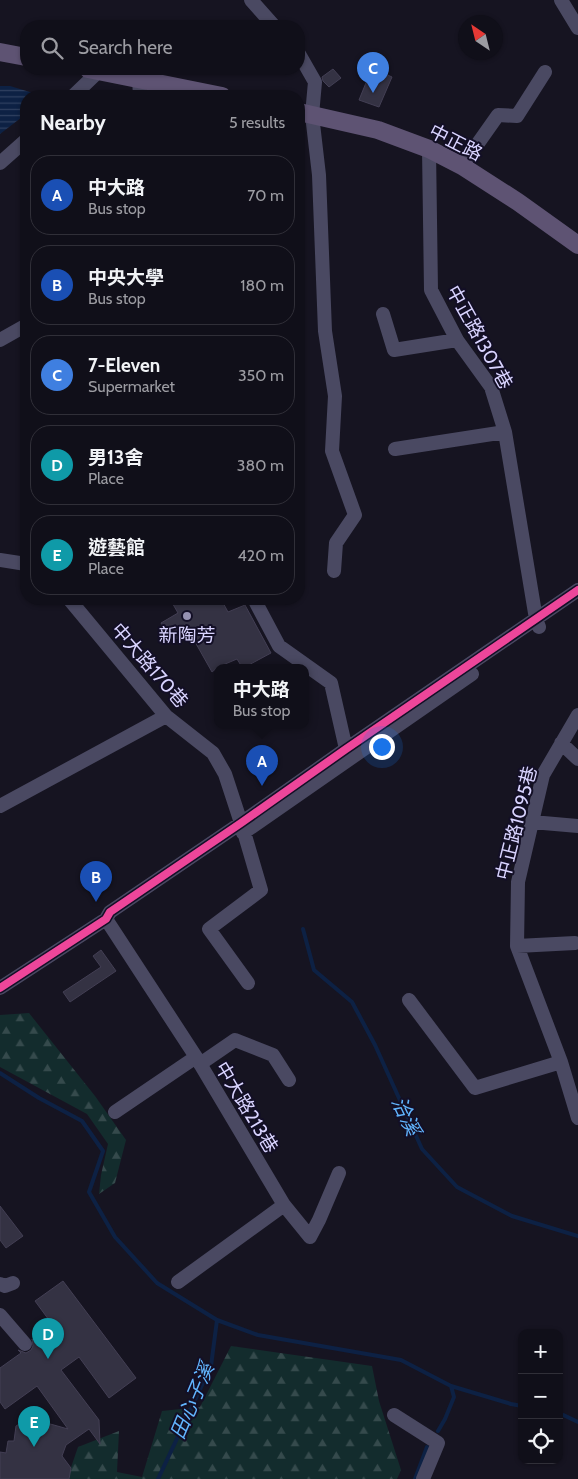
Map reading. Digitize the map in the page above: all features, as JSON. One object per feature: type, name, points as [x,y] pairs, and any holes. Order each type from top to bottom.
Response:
[{"type":"main road","points":[[0,52],[20,56]]},
{"type":"main road","points":[[106,75],[139,88],[160,90]]},
{"type":"main road","name":"中正路","points":[[306,114],[378,130],[462,166],[518,202],[578,245]]},
{"type":"street","points":[[251,0],[269,20]]},
{"type":"street","points":[[561,0],[578,28]]},
{"type":"street","points":[[305,64],[315,82],[306,114],[319,175],[325,331],[335,396],[332,451],[355,515],[336,543],[334,571]]},
{"type":"street","points":[[462,166],[498,115],[517,116],[545,72]]},
{"type":"street","points":[[78,90],[90,75]]},
{"type":"street","points":[[0,163],[20,145]]},
{"type":"street","name":"中正路1307巷","points":[[428,150],[431,290],[457,340],[491,387],[505,432],[537,623]]},
{"type":"street","points":[[383,314],[394,350],[457,340]]},
{"type":"street","points":[[0,340],[20,329]]},
{"type":"street","points":[[395,449],[505,432]]},
{"type":"street","points":[[0,560],[20,563]]},
{"type":"street","points":[[0,988],[106,919],[110,912],[242,828],[537,623],[578,590]]},
{"type":"street","points":[[537,623],[578,601]]},
{"type":"street","name":"中大路170巷","points":[[74,605],[166,716],[213,753],[225,774],[261,890],[209,929],[248,983]]},
{"type":"street","points":[[257,605],[279,646],[304,664]]},
{"type":"street","points":[[309,667],[331,683],[348,754]]},
{"type":"street","name":"中正路1095巷","points":[[578,715],[543,775],[518,882],[517,946],[561,1062],[578,1118]]},
{"type":"street","points":[[0,806],[166,716]]},
{"type":"street","points":[[561,743],[578,759]]},
{"type":"street","points":[[532,822],[578,826]]},
{"type":"street","name":"中大路213巷","points":[[106,919],[198,1061],[284,1205],[310,1237],[339,1173]]},
{"type":"street","points":[[517,946],[575,943]]},
{"type":"street","points":[[409,1000],[475,1088],[561,1062]]},
{"type":"street","points":[[115,1112],[235,1040],[273,1055],[289,1080]]},
{"type":"street","points":[[178,1282],[284,1205]]},
{"type":"street","points":[[0,1315],[25,1344]]},
{"type":"street","points":[[394,1415],[438,1443],[423,1479]]},
{"type":"green space","points":[[29,1013],[95,1096],[126,1140],[115,1183],[99,1194],[108,1144],[87,1114],[0,1067],[0,1015]]},
{"type":"green space","points":[[231,1346],[372,1366],[379,1401],[401,1470],[397,1479],[67,1479],[78,1447],[119,1431],[117,1472],[142,1477],[162,1411],[200,1407]]},
{"type":"water","points":[[0,86],[10,86],[23,90],[20,90],[20,119],[0,134]]},
{"type":"building","points":[[372,68],[392,77],[379,107],[359,100]]},
{"type":"building","points":[[333,69],[341,78],[329,87],[322,77]]},
{"type":"building","points":[[173,605],[224,605],[228,612],[245,605],[271,653],[251,664],[240,664],[237,659],[225,664],[214,664],[214,670],[212,672],[190,633],[171,641],[161,623],[178,613]]},
{"type":"building","points":[[101,950],[116,971],[70,1002],[63,992],[101,967],[93,956]]},
{"type":"building","points":[[0,1206],[23,1236],[6,1248],[0,1240]]},
{"type":"building","points":[[63,1281],[136,1378],[109,1398],[79,1357],[61,1370],[99,1420],[100,1444],[89,1429],[66,1445],[62,1456],[71,1468],[69,1479],[0,1479],[0,1452],[6,1453],[8,1441],[14,1441],[16,1426],[29,1418],[68,1429],[37,1386],[5,1409],[0,1402],[0,1368],[21,1353],[18,1350],[26,1353],[31,1350],[33,1346],[32,1339],[37,1346],[57,1331],[35,1301]]},
{"type":"waterway","name":"洽溪","points":[[303,929],[314,970],[352,1002],[375,1045],[422,1149],[457,1187],[512,1216],[578,1236]]},
{"type":"waterway","name":"田心子溪","points":[[0,1073],[39,1098],[82,1121],[103,1151],[89,1192],[115,1237],[157,1283],[217,1320],[211,1366],[158,1479]]},
{"type":"waterway","name":"洽溪","points":[[217,1320],[258,1335],[401,1360],[451,1386],[518,1405]]},
{"type":"waterway","name":"洽溪","points":[[438,1431],[454,1397],[451,1386]]},
{"type":"waterway","name":"洽溪","points":[[563,1415],[578,1422]]},
{"type":"waterway","name":"洽溪","points":[[415,1479],[427,1447]]},
{"type":"cycle path","points":[[0,988],[106,919],[110,912],[578,590]]},
{"type":"place","name":"7-Eleven","points":[[373,93]]},
{"type":"place","name":"新陶芳","points":[[187,616]]},
{"type":"place","name":"中大路","points":[[262,786]]},
{"type":"place","name":"中央大學","points":[[96,902]]},
{"type":"place","name":"男13舍","points":[[48,1359]]},
{"type":"place","name":"遊藝館","points":[[34,1447]]}]
